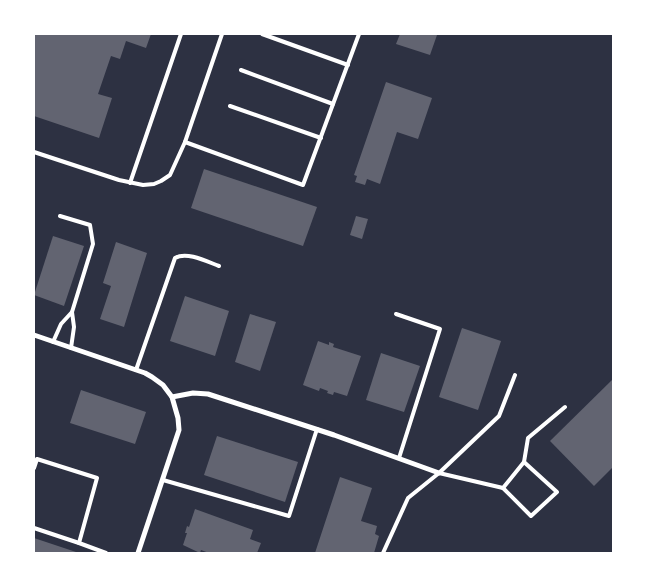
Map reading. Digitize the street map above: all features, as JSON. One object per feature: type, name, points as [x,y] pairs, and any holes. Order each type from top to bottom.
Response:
[{"type":"street","points":[[34,335],[152,377],[172,397],[178,418],[178,430],[138,553]]},
{"type":"street","points":[[172,397],[193,393],[208,394],[317,429],[439,473]]},
{"type":"lane","points":[[130,183],[181,34]]},
{"type":"lane","points":[[34,152],[130,183],[154,184],[166,178],[170,175],[185,142],[222,34]]},
{"type":"lane","points":[[262,34],[348,65]]},
{"type":"lane","points":[[185,142],[303,185],[359,34]]},
{"type":"lane","points":[[241,70],[333,104]]},
{"type":"lane","points":[[230,106],[320,138]]},
{"type":"lane","points":[[60,216],[90,225],[93,244],[72,312],[74,328],[71,348]]},
{"type":"lane","points":[[136,370],[175,258],[180,255],[188,256],[220,266]]},
{"type":"lane","points":[[54,342],[61,324],[72,312]]},
{"type":"lane","points":[[396,314],[440,329],[399,458]]},
{"type":"lane","points":[[383,553],[408,498],[439,473],[499,416],[516,375]]},
{"type":"lane","points":[[503,488],[524,462],[528,438],[565,407]]},
{"type":"lane","points":[[163,480],[289,516],[317,429]]},
{"type":"lane","points":[[34,468],[37,459],[97,478],[79,543]]},
{"type":"lane","points":[[439,473],[503,488],[531,516],[557,492],[524,462]]},
{"type":"lane","points":[[34,528],[106,553]]},
{"type":"building","points":[[34,34],[151,34],[146,48],[126,41],[120,59],[111,56],[98,94],[112,98],[99,138],[34,116]]},
{"type":"building","points":[[400,34],[437,35],[430,55],[396,44]]},
{"type":"building","points":[[386,82],[432,98],[418,139],[397,132],[380,184],[367,179],[365,185],[355,182],[357,176],[354,175]]},
{"type":"building","points":[[204,169],[317,207],[303,246],[191,208]]},
{"type":"building","points":[[356,216],[368,219],[362,239],[350,235]]},
{"type":"building","points":[[53,236],[84,246],[64,306],[34,295]]},
{"type":"building","points":[[116,242],[147,253],[124,327],[100,319],[111,286],[103,283]]},
{"type":"building","points":[[185,296],[229,311],[215,356],[170,341]]},
{"type":"building","points":[[250,314],[276,322],[260,371],[235,362]]},
{"type":"building","points":[[462,328],[501,341],[478,410],[439,397]]},
{"type":"building","points":[[318,341],[329,345],[329,342],[334,344],[333,347],[361,356],[347,396],[334,392],[333,395],[320,388],[319,391],[303,385]]},
{"type":"building","points":[[381,353],[420,366],[404,412],[366,400]]},
{"type":"building","points":[[613,379],[613,467],[594,486],[550,441]]},
{"type":"building","points":[[81,390],[146,412],[135,444],[70,423]]},
{"type":"building","points":[[217,436],[298,462],[285,502],[204,475]]},
{"type":"building","points":[[340,477],[372,488],[361,521],[377,526],[375,534],[379,536],[374,553],[315,553]]},
{"type":"building","points":[[195,509],[253,530],[250,539],[261,543],[257,553],[209,553],[201,550],[200,553],[183,545],[187,526],[189,527]]},
{"type":"building","points":[[34,538],[79,553],[34,553]]}]
